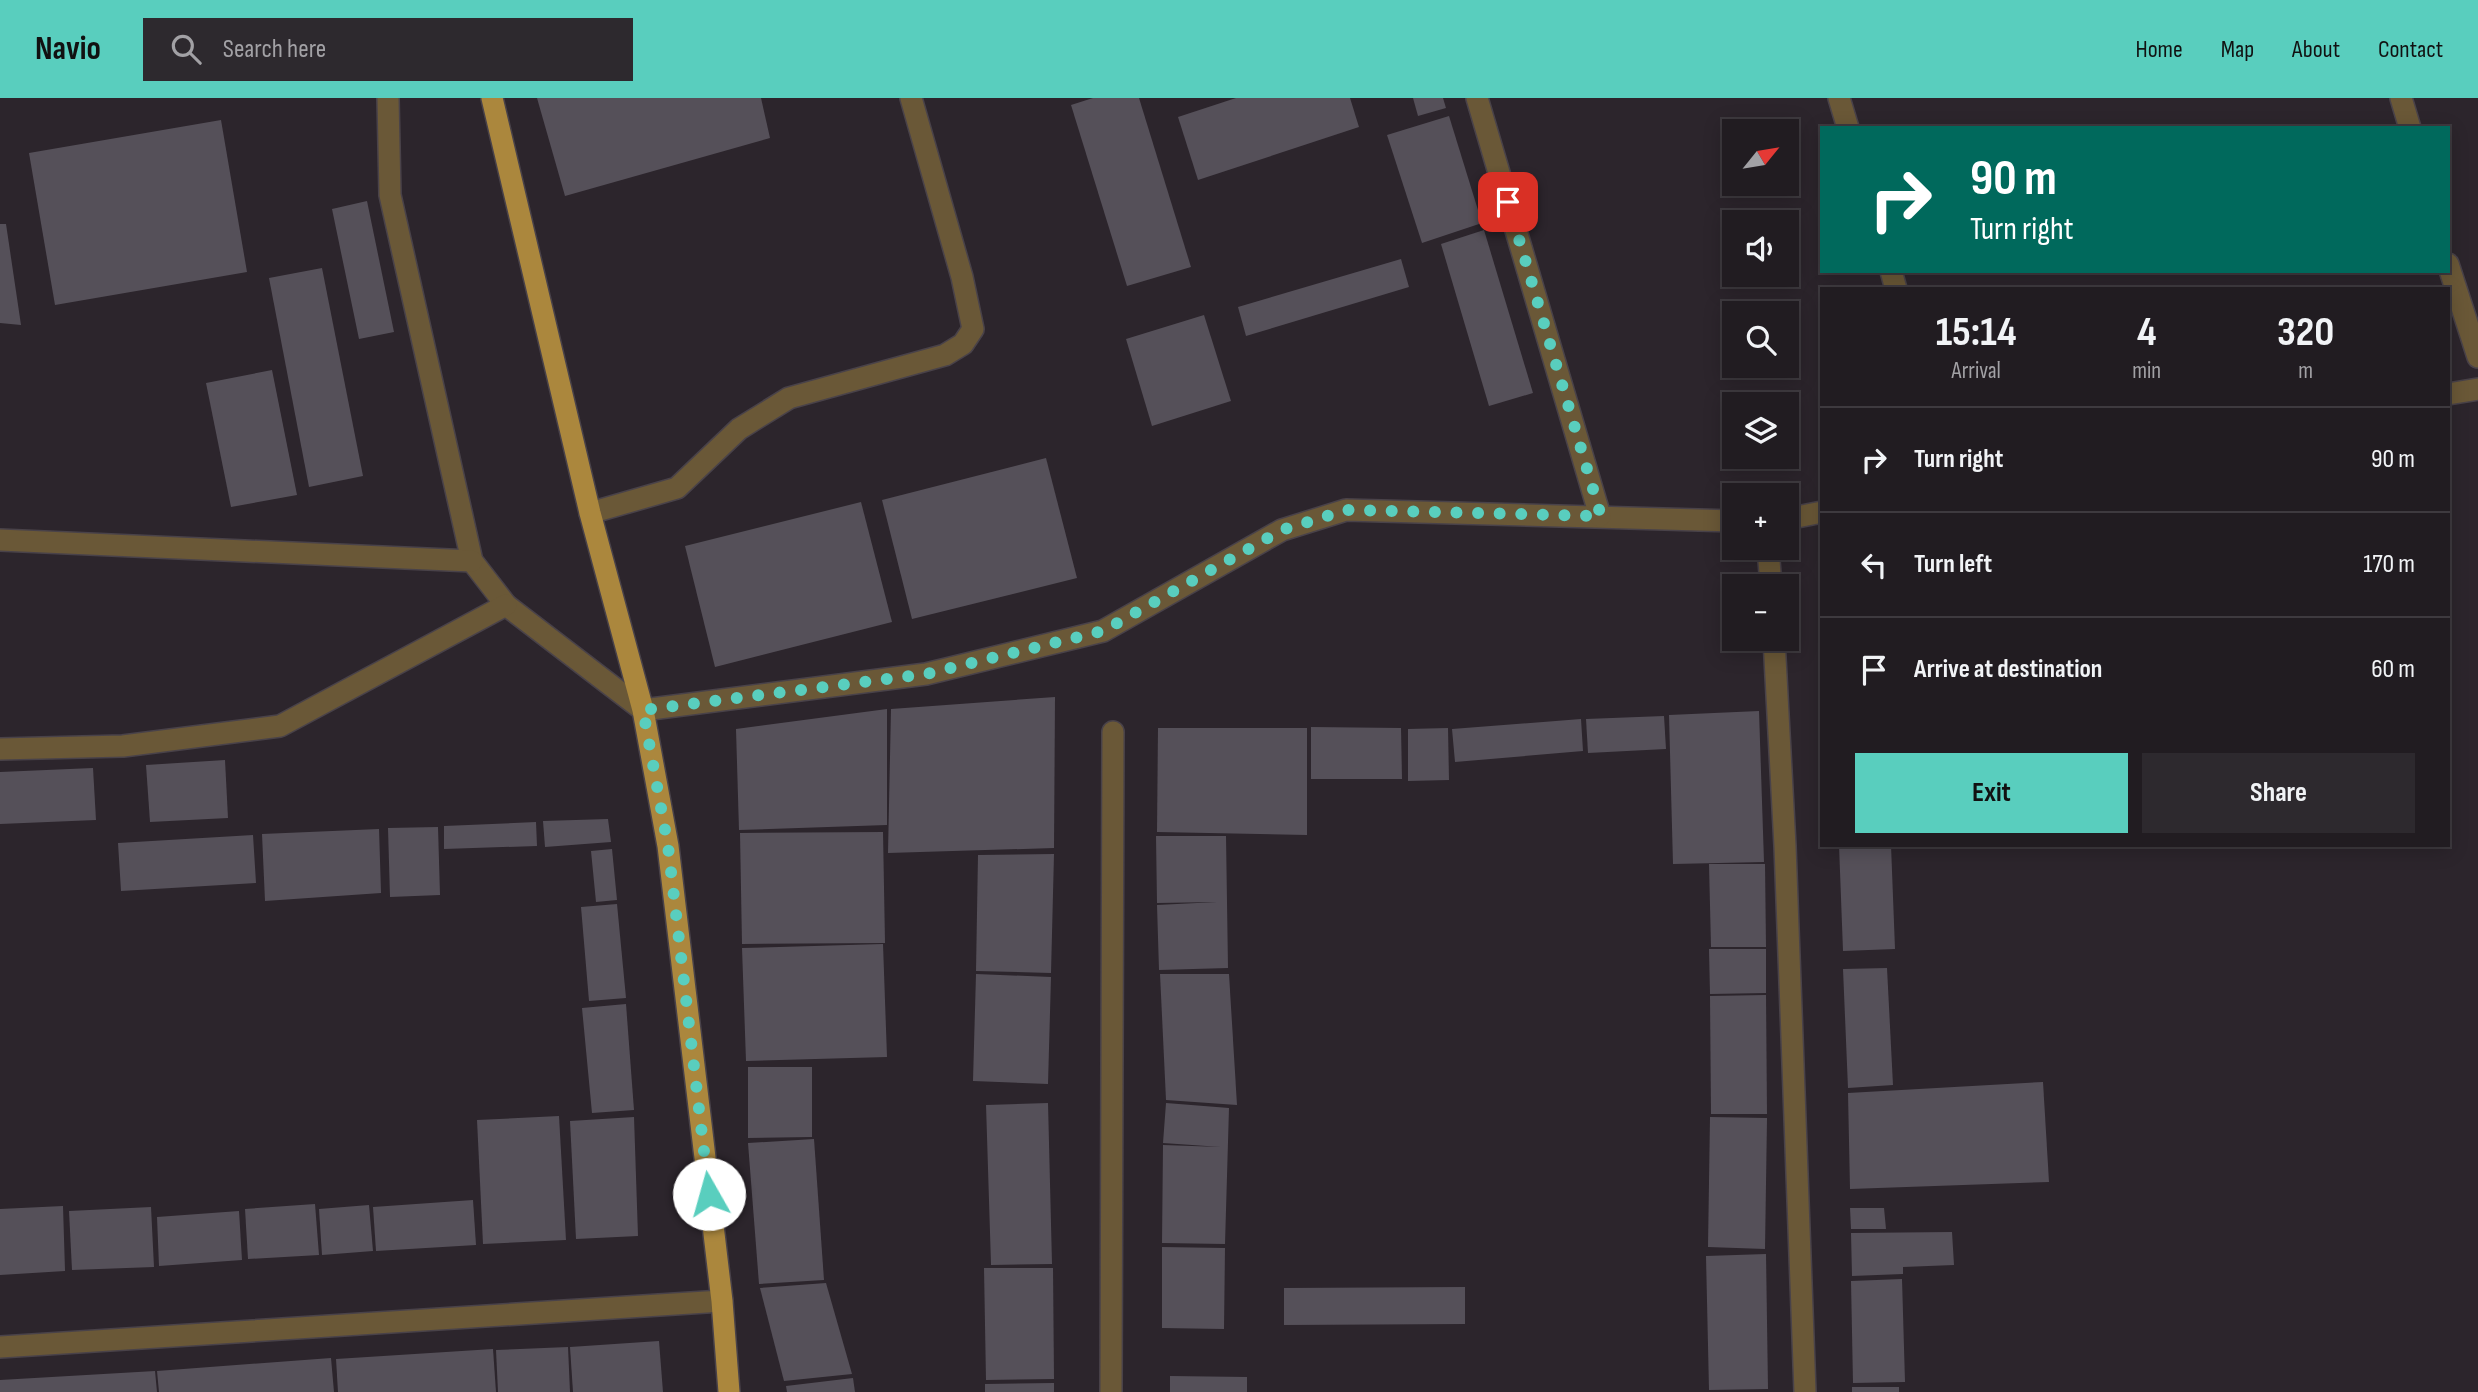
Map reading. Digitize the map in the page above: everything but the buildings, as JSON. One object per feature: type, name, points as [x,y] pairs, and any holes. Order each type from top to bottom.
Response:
[{"type":"main road","points":[[492,98],[590,513],[643,710],[668,846],[722,1301],[729,1392]]},
{"type":"street","points":[[388,98],[390,195],[472,561],[506,605],[643,710],[926,674],[1103,631],[1282,530],[1346,510],[1722,521]]},
{"type":"street","points":[[590,513],[677,488],[739,429],[789,398],[945,355],[963,344],[973,329],[962,277],[911,98]]},
{"type":"street","points":[[1478,98],[1601,516]]},
{"type":"street","points":[[1839,98],[1847,126]]},
{"type":"street","points":[[2401,98],[2409,126]]},
{"type":"street","points":[[2450,270],[2478,358]]},
{"type":"street","points":[[2450,394],[2478,389]]},
{"type":"street","points":[[1799,517],[1820,512]]},
{"type":"street","points":[[0,540],[472,561]]},
{"type":"street","points":[[0,749],[122,746],[280,726],[506,605]]},
{"type":"street","points":[[1775,651],[1786,846],[1805,1392]]},
{"type":"street","points":[[1111,1392],[1113,732]]},
{"type":"street","points":[[0,1347],[722,1301]]},
{"type":"route","points":[[709,1194],[668,846],[643,710],[926,674],[1103,631],[1282,530],[1346,510],[1601,516],[1508,202]]}]
